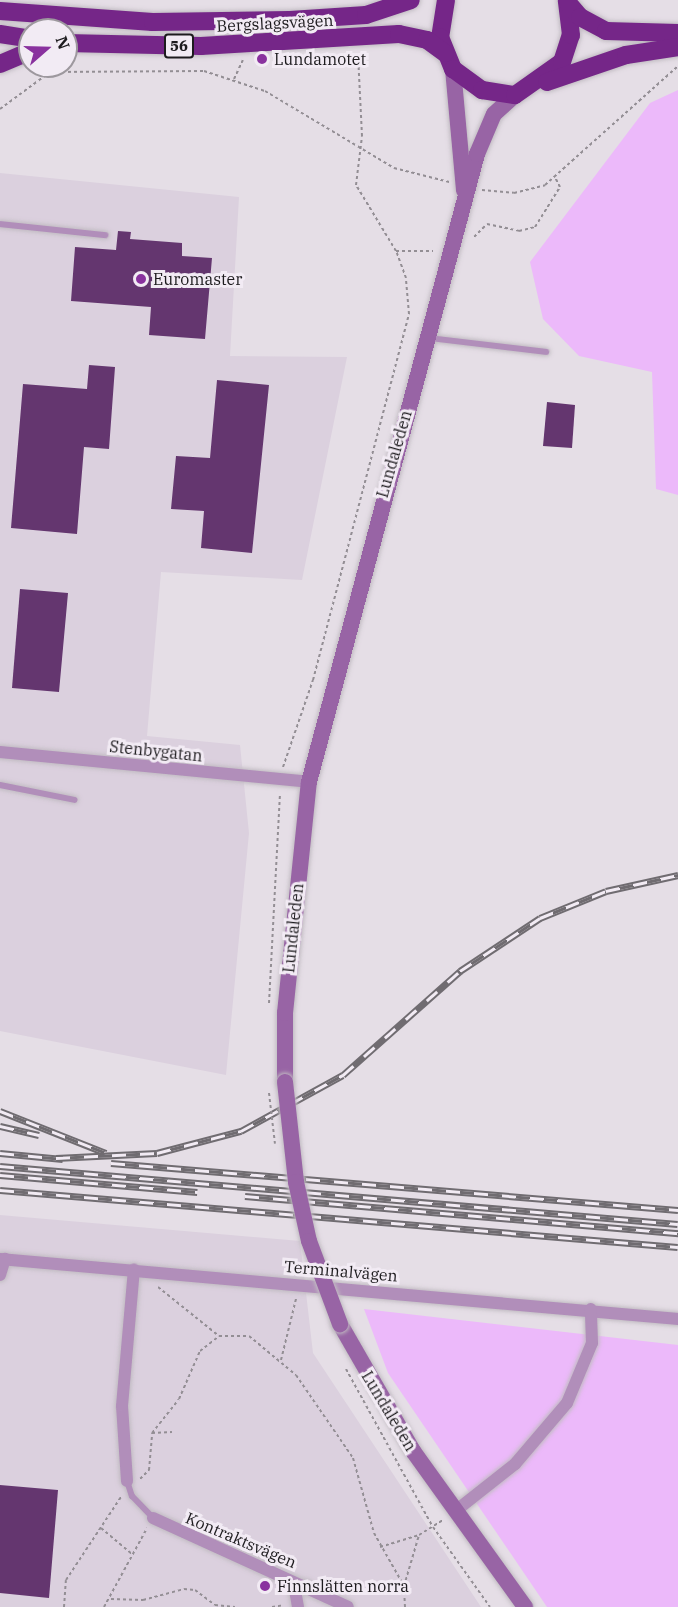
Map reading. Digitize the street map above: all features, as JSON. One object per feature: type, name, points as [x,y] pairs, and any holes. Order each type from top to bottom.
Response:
[{"type":"highway","name":"Bergslagsvägen","points":[[0,12],[153,22],[335,19],[411,0]]},
{"type":"highway","points":[[446,0],[440,22],[449,61]]},
{"type":"highway","points":[[567,1],[580,17],[606,32],[678,33]]},
{"type":"highway","points":[[534,86],[567,51],[567,1]]},
{"type":"highway","points":[[0,34],[18,37]]},
{"type":"highway","name":"Bergslagsvägen","points":[[78,43],[201,46],[399,34],[427,40],[449,61]]},
{"type":"highway","points":[[515,95],[534,86],[626,56],[678,47]]},
{"type":"highway","points":[[0,64],[18,56]]},
{"type":"highway","name":"56","points":[[449,61],[482,90],[515,95]]},
{"type":"main road","name":"Lundaleden","points":[[449,61],[465,207]]},
{"type":"main road","name":"Lundaleden","points":[[515,95],[488,125],[429,338],[382,495],[309,782],[285,1013],[285,1082],[306,1229],[340,1324],[390,1415],[525,1607]]},
{"type":"street","name":"Stenbygatan","points":[[0,752],[309,782]]},
{"type":"street","name":"Terminalvägen","points":[[2,1259],[591,1309],[678,1319]]},
{"type":"street","points":[[0,1275],[2,1259]]},
{"type":"street","points":[[128,1484],[122,1406],[134,1270]]},
{"type":"street","points":[[458,1509],[515,1464],[567,1403],[592,1343],[591,1309]]},
{"type":"street","name":"Kontraktsvägen","points":[[153,1518],[348,1607]]},
{"type":"street","points":[[298,1607],[295,1590],[306,1586]]},
{"type":"lane","points":[[0,224],[105,235]]},
{"type":"lane","points":[[429,338],[546,352]]},
{"type":"lane","points":[[0,785],[75,800]]},
{"type":"lane","points":[[128,1484],[153,1518]]},
{"type":"path","points":[[269,1005],[281,780],[406,334],[409,294],[396,251],[360,197],[355,169],[360,150],[357,52]]},
{"type":"path","points":[[234,79],[243,59]]},
{"type":"path","points":[[482,190],[530,191],[554,177],[678,66]]},
{"type":"path","points":[[0,109],[35,78],[64,70],[191,70],[234,79],[265,91],[360,150],[394,168],[455,183]]},
{"type":"path","points":[[474,237],[487,224],[519,231],[535,227],[560,187],[554,177]]},
{"type":"path","points":[[396,251],[434,251]]},
{"type":"path","points":[[134,1270],[219,1336],[249,1336],[281,1360],[352,1458],[380,1547],[404,1586]]},
{"type":"path","points":[[281,1360],[300,1284]]},
{"type":"path","points":[[64,1607],[66,1580],[128,1484],[149,1470],[152,1433],[178,1399],[200,1351],[219,1336]]},
{"type":"path","points":[[341,1357],[433,1527],[490,1607]]},
{"type":"path","points":[[152,1433],[172,1432]]},
{"type":"path","points":[[380,1547],[419,1535],[458,1509]]},
{"type":"path","points":[[104,1607],[111,1599],[153,1518]]},
{"type":"path","points":[[101,1528],[133,1555]]},
{"type":"path","points":[[405,1607],[404,1586],[419,1535]]},
{"type":"path","points":[[111,1599],[143,1600],[184,1589],[195,1590],[215,1605],[235,1607]]},
{"type":"shaded area","points":[[678,90],[678,495],[656,489],[652,372],[579,356],[543,319],[530,262],[650,103]]},
{"type":"shaded area","points":[[0,173],[239,197],[230,356],[347,357],[302,580],[161,572],[147,736],[240,745],[249,833],[226,1075],[0,1031]]},
{"type":"shaded area","points":[[0,1215],[300,1241],[313,1353],[481,1607],[0,1607]]},
{"type":"shaded area","points":[[364,1309],[678,1345],[678,1607],[547,1607],[388,1373]]},
{"type":"building","name":"Euromaster","points":[[118,231],[131,232],[130,239],[182,243],[182,256],[212,258],[205,339],[149,335],[151,307],[71,301],[75,247],[116,250]]},
{"type":"building","points":[[89,365],[115,367],[109,449],[84,447],[77,534],[11,528],[23,384],[87,389]]},
{"type":"building","points":[[217,380],[269,385],[252,553],[201,548],[204,511],[171,509],[176,456],[210,458]]},
{"type":"building","points":[[547,402],[575,405],[572,448],[543,446]]},
{"type":"building","points":[[20,589],[68,593],[59,692],[12,688]]},
{"type":"building","points":[[0,1485],[58,1490],[49,1598],[0,1593]]},
{"type":"railway","points":[[56,1158],[157,1153],[241,1131],[343,1075],[460,971],[540,918],[606,891],[678,875]]},
{"type":"railway","points":[[0,1111],[106,1153]]},
{"type":"railway","points":[[0,1126],[39,1135]]},
{"type":"railway","points":[[0,1153],[63,1159]]},
{"type":"railway","points":[[111,1163],[678,1210]]},
{"type":"railway","points":[[0,1166],[678,1224]]},
{"type":"railway","points":[[0,1175],[197,1192]]},
{"type":"railway","points":[[0,1190],[678,1247]]},
{"type":"railway","points":[[245,1196],[678,1233]]},
{"type":"place","name":"Lundamotet","points":[[262,59]]},
{"type":"place","name":"Euromaster","points":[[141,279]]},
{"type":"place","name":"Finnslätten norra","points":[[265,1586]]}]
